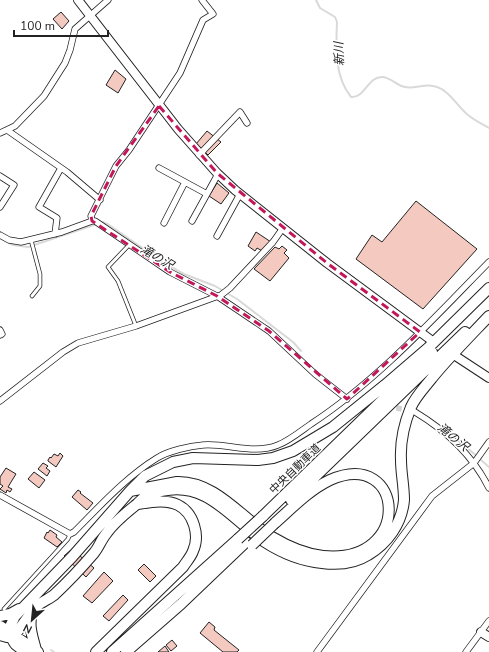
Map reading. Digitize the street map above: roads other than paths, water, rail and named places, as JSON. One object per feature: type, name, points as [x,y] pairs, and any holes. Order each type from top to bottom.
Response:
[{"type":"highway","points":[[5,634],[15,616],[28,609],[130,491],[145,476],[173,462],[193,458],[258,460],[274,458],[293,451],[333,427],[385,385],[428,348],[489,288]]},
{"type":"highway","name":"中央自動車道","points":[[269,520],[489,297]]},
{"type":"highway","name":"中央自動車道","points":[[112,652],[245,542],[489,308]]},
{"type":"highway","points":[[2,612],[10,614],[28,609],[53,596],[95,552],[106,534],[126,512],[148,495],[169,490],[190,490],[201,494],[223,507],[246,528],[266,542],[298,558],[311,562],[330,564],[349,563],[360,560],[369,555],[384,543],[399,520],[404,498],[401,440],[412,405],[438,370],[489,316]]},
{"type":"highway","points":[[126,652],[181,604],[193,599],[245,542],[269,520],[330,480],[350,474],[364,476],[376,482],[386,492],[390,510],[388,523],[380,537],[372,544],[348,556],[320,556],[300,551],[271,537],[213,492],[190,483],[177,482],[130,491]]},
{"type":"highway","points":[[96,652],[183,567],[194,550],[196,534],[193,522],[186,512],[178,505],[165,502],[137,504]]},
{"type":"highway","points":[[28,609],[30,630],[37,651]]},
{"type":"highway","points":[[5,634],[37,651]]},
{"type":"highway","points":[[5,634],[18,652]]},
{"type":"highway","points":[[5,634],[25,652]]},
{"type":"street","points":[[78,0],[159,106],[218,174],[240,194],[333,267],[431,340]]},
{"type":"street","points":[[0,133],[15,126],[44,96],[65,63],[75,29],[89,15],[108,0]]},
{"type":"street","points":[[202,0],[213,14],[203,20],[180,73],[130,150],[116,166],[91,216],[93,221],[170,272],[219,295],[269,331],[315,374],[355,398]]},
{"type":"street","points":[[200,155],[240,112],[247,124]]},
{"type":"street","points":[[7,130],[61,168],[100,200]]},
{"type":"street","points":[[55,234],[56,218],[39,207],[61,168]]},
{"type":"street","points":[[159,168],[207,194]]},
{"type":"street","points":[[192,221],[218,174]]},
{"type":"street","points":[[0,176],[14,185],[0,207]]},
{"type":"street","points":[[164,223],[185,182]]},
{"type":"street","points":[[217,236],[240,194]]},
{"type":"street","points":[[0,236],[9,240],[20,242],[31,241],[93,221]]},
{"type":"street","points":[[1,399],[63,352],[78,343],[136,326],[219,295],[228,290],[283,228]]},
{"type":"street","points":[[0,496],[70,534],[74,532],[136,473],[158,457],[180,449],[204,445],[260,450],[279,445],[355,398],[489,262]]},
{"type":"street","points":[[0,330],[2,334],[0,335]]},
{"type":"street","points":[[457,357],[489,378]]},
{"type":"street","points":[[415,412],[477,459],[486,475],[489,488]]},
{"type":"street","points":[[317,652],[432,496],[477,459],[489,442]]},
{"type":"street","points":[[466,652],[489,621]]},
{"type":"street","points":[[481,632],[489,637]]},
{"type":"lane","points":[[31,241],[40,274],[40,286],[32,296]]},
{"type":"lane","points":[[129,245],[108,267],[118,280],[136,326]]},
{"type":"lane","points":[[2,612],[68,539],[70,534]]},
{"type":"waterway","name":"新川","points":[[316,0],[320,8],[335,17],[337,22],[337,61],[345,89],[351,97],[360,94],[373,80],[383,77],[405,87],[438,87],[448,94],[468,115],[489,128]]},
{"type":"waterway","name":"滝の沢","points":[[0,238],[13,245],[28,247],[103,222],[164,263],[184,274],[215,286],[237,299],[293,342],[301,351]]},
{"type":"waterway","name":"滝の沢","points":[[416,409],[455,437],[489,467]]},
{"type":"tunnel","points":[[388,406],[411,411]]}]
